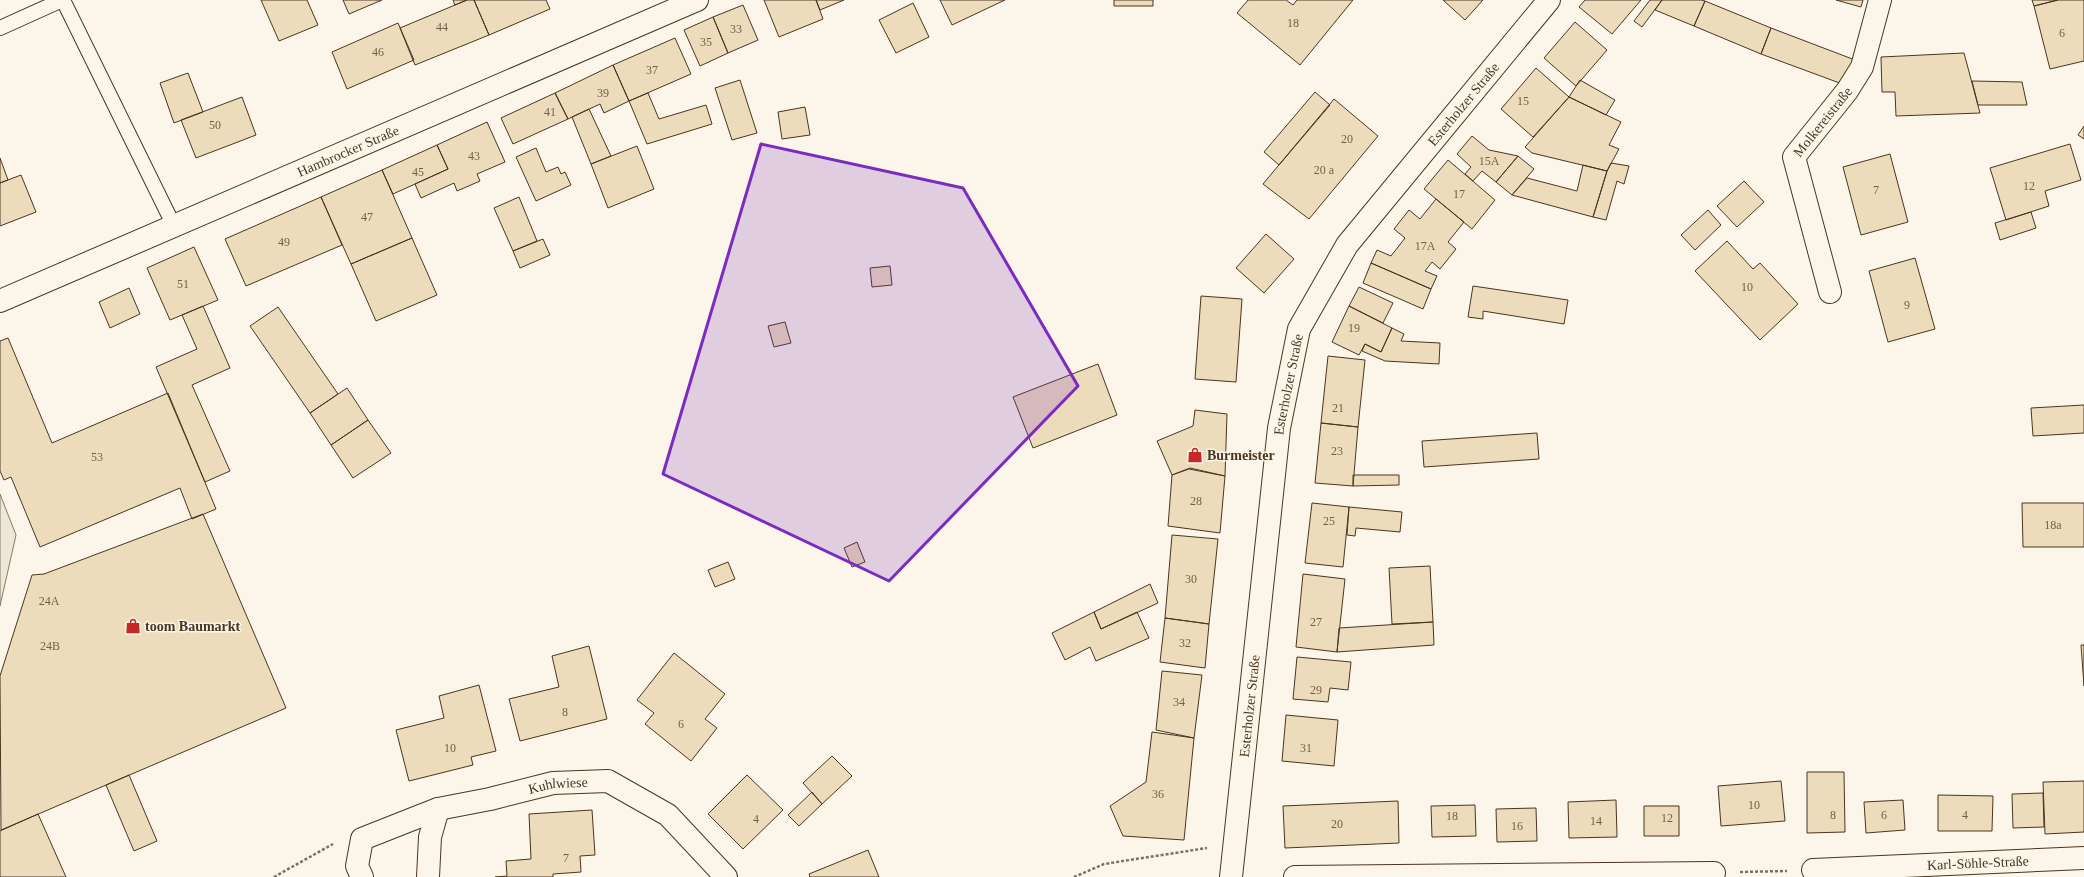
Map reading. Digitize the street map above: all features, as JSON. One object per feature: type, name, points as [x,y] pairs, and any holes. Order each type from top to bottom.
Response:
[{"type":"street","name":"Hambrocker Straße","points":[[0,301],[697,0]]},
{"type":"street","name":"Esterholzer Straße","points":[[1231,877],[1236,844],[1279,428],[1299,329],[1347,245],[1549,0]]},
{"type":"street","name":"Molkereistraße","points":[[1830,292],[1794,157],[1847,91],[1862,67],[1880,0]]},
{"type":"street","name":"Kuhlwiese","points":[[362,839],[438,809],[490,799],[553,783],[608,781],[668,815],[726,877]]},
{"type":"street","points":[[428,877],[430,837],[438,809]]},
{"type":"street","points":[[362,839],[357,866],[362,877]]},
{"type":"street","name":"Karl-Söhle-Straße","points":[[1813,870],[2084,858]]},
{"type":"street","points":[[1295,877],[1714,873]]},
{"type":"lane","points":[[0,28],[62,0],[174,226]]},
{"type":"path","points":[[274,877],[338,842],[362,839]]},
{"type":"path","points":[[1074,877],[1104,864],[1236,844]]},
{"type":"path","points":[[1714,873],[1813,870]]},
{"type":"highlighted area","points":[[761,144],[963,188],[1078,386],[889,581],[663,474]]},
{"type":"shaded area","points":[[0,494],[16,535],[0,606]]},
{"type":"building","points":[[261,0],[307,0],[318,25],[279,41]]},
{"type":"building","points":[[343,0],[382,0],[349,14]]},
{"type":"building","points":[[453,0],[467,0],[455,5]]},
{"type":"building","points":[[467,0],[474,0],[489,35],[415,65],[400,28]]},
{"type":"building","points":[[474,0],[546,0],[550,9],[489,35]]},
{"type":"building","points":[[764,0],[816,0],[823,19],[779,37]]},
{"type":"building","points":[[816,0],[844,0],[820,10]]},
{"type":"building","points":[[940,0],[1005,0],[952,25]]},
{"type":"building","points":[[1114,0],[1153,0],[1153,6],[1114,6]]},
{"type":"building","points":[[1248,0],[1286,0],[1293,5],[1297,0],[1353,0],[1300,65],[1237,13]]},
{"type":"building","points":[[1443,0],[1483,0],[1465,20]]},
{"type":"building","points":[[1585,0],[1641,0],[1612,34],[1579,7]]},
{"type":"building","points":[[1650,0],[1662,0],[1642,27],[1634,21]]},
{"type":"building","points":[[1662,0],[1705,1],[1694,26],[1655,10]]},
{"type":"building","points":[[1836,0],[1863,0],[1861,7]]},
{"type":"building","points":[[2032,0],[2058,0],[2034,6]]},
{"type":"building","points":[[2058,0],[2084,0],[2084,61],[2050,69],[2034,6]]},
{"type":"building","points":[[1705,1],[1771,28],[1761,54],[1694,26]]},
{"type":"building","points":[[913,3],[929,37],[896,53],[879,20]]},
{"type":"building","points":[[743,5],[758,40],[728,53],[713,17]]},
{"type":"building","points":[[713,17],[728,53],[700,66],[684,30]]},
{"type":"building","points":[[1575,22],[1607,50],[1576,86],[1544,58]]},
{"type":"building","points":[[398,23],[414,60],[347,89],[332,52]]},
{"type":"building","points":[[1771,28],[1855,60],[1845,85],[1761,54]]},
{"type":"building","points":[[675,38],[691,74],[629,101],[613,65]]},
{"type":"building","points":[[1964,53],[1980,113],[1896,116],[1895,92],[1882,92],[1881,57]]},
{"type":"building","points":[[613,65],[629,101],[604,113],[600,104],[568,119],[555,93]]},
{"type":"building","points":[[1536,68],[1569,97],[1533,137],[1501,109]]},
{"type":"building","points":[[188,73],[203,112],[174,123],[160,83]]},
{"type":"building","points":[[740,80],[757,133],[732,140],[715,88]]},
{"type":"building","points":[[1580,80],[1615,100],[1606,115],[1569,97]]},
{"type":"building","points":[[1972,81],[2022,82],[2027,105],[1978,105]]},
{"type":"building","points":[[1315,92],[1330,105],[1279,165],[1264,152]]},
{"type":"building","points":[[555,93],[568,119],[513,144],[501,118]]},
{"type":"building","points":[[648,93],[659,119],[706,105],[712,124],[647,144],[629,101]]},
{"type":"building","points":[[242,97],[256,135],[196,158],[181,120]]},
{"type":"building","points":[[1569,97],[1621,122],[1609,145],[1619,149],[1607,171],[1532,153],[1525,147]]},
{"type":"building","points":[[1334,99],[1378,136],[1309,219],[1263,184]]},
{"type":"building","points":[[805,107],[810,135],[782,139],[778,112]]},
{"type":"building","points":[[589,109],[611,156],[591,164],[572,117]]},
{"type":"building","points":[[487,122],[505,162],[477,174],[480,181],[457,191],[454,183],[421,198],[415,184],[448,169],[437,145]]},
{"type":"building","points":[[2084,126],[2084,139],[2078,135]]},
{"type":"building","points":[[1472,136],[1489,150],[1518,156],[1496,182],[1482,171],[1473,181],[1465,174],[1471,167],[1457,154]]},
{"type":"building","points":[[2070,144],[2081,180],[2045,191],[2049,206],[2006,220],[1990,168]]},
{"type":"building","points":[[437,145],[448,169],[393,194],[382,170]]},
{"type":"building","points":[[637,146],[654,189],[608,208],[591,164]]},
{"type":"building","points":[[536,148],[546,172],[558,167],[561,174],[565,172],[571,185],[536,201],[516,157]]},
{"type":"building","points":[[1890,154],[1908,222],[1861,235],[1843,167]]},
{"type":"building","points":[[1518,156],[1534,169],[1512,195],[1496,182]]},
{"type":"building","points":[[0,158],[8,180],[0,183]]},
{"type":"building","points":[[1448,160],[1495,200],[1472,229],[1424,189]]},
{"type":"building","points":[[1611,163],[1629,166],[1624,184],[1617,181],[1606,220],[1593,217],[1607,171]]},
{"type":"building","points":[[1583,165],[1607,171],[1593,217],[1512,195],[1527,178],[1577,191]]},
{"type":"building","points":[[382,170],[412,238],[351,264],[321,197]]},
{"type":"building","points":[[21,175],[36,212],[0,226],[0,183]]},
{"type":"building","points":[[1744,181],[1764,202],[1737,227],[1717,206]]},
{"type":"building","points":[[321,197],[342,245],[246,286],[225,239]]},
{"type":"building","points":[[519,197],[537,241],[513,251],[494,208]]},
{"type":"building","points":[[1436,199],[1464,222],[1448,242],[1456,249],[1440,269],[1432,262],[1425,271],[1437,276],[1431,289],[1371,263],[1377,250],[1391,256],[1405,238],[1394,229],[1409,210],[1420,219]]},
{"type":"building","points":[[1708,210],[1721,225],[1695,250],[1681,235]]},
{"type":"building","points":[[2031,212],[2036,228],[2000,240],[1995,223]]},
{"type":"building","points":[[1266,234],[1294,259],[1264,293],[1236,268]]},
{"type":"building","points":[[412,238],[437,295],[376,321],[351,264]]},
{"type":"building","points":[[543,239],[550,255],[520,268],[513,251]]},
{"type":"building","points":[[1727,241],[1753,269],[1760,263],[1798,304],[1760,340],[1695,271]]},
{"type":"building","points":[[194,247],[218,300],[170,320],[147,268]]},
{"type":"building","points":[[1915,258],[1935,329],[1888,342],[1869,271]]},
{"type":"building","points":[[1371,263],[1431,289],[1423,309],[1363,283]]},
{"type":"building","points":[[890,266],[892,285],[872,287],[870,268]]},
{"type":"building","points":[[1473,286],[1568,300],[1564,324],[1483,311],[1483,319],[1468,317]]},
{"type":"building","points":[[1359,287],[1393,303],[1383,323],[1349,306]]},
{"type":"building","points":[[129,288],[140,314],[110,328],[99,302]]},
{"type":"building","points":[[1201,296],[1242,299],[1236,382],[1195,379]]},
{"type":"building","points":[[203,306],[230,368],[192,385],[230,471],[205,482],[156,367],[197,349],[182,315]]},
{"type":"building","points":[[1349,306],[1392,328],[1381,352],[1365,344],[1359,355],[1332,342]]},
{"type":"building","points":[[278,307],[338,394],[310,413],[250,326]]},
{"type":"building","points":[[785,322],[791,343],[774,347],[768,326]]},
{"type":"building","points":[[1392,328],[1404,334],[1401,341],[1440,343],[1439,364],[1385,361],[1362,351],[1365,344],[1381,352]]},
{"type":"building","points":[[8,338],[52,443],[168,393],[216,509],[192,519],[180,488],[40,547],[11,477],[4,480],[0,471],[0,341]]},
{"type":"building","points":[[1328,356],[1365,360],[1358,427],[1321,423]]},
{"type":"building","points":[[1098,364],[1117,415],[1033,448],[1013,397]]},
{"type":"building","points":[[347,388],[368,420],[331,445],[310,413]]},
{"type":"building","points":[[2084,405],[2084,433],[2033,436],[2031,408]]},
{"type":"building","name":"Burmeister","points":[[1195,410],[1227,414],[1225,476],[1190,468],[1172,475],[1157,441],[1193,426]]},
{"type":"building","points":[[368,420],[391,453],[353,478],[331,445]]},
{"type":"building","points":[[1321,423],[1358,427],[1353,486],[1315,483]]},
{"type":"building","points":[[1537,433],[1539,459],[1424,467],[1422,441]]},
{"type":"building","points":[[1189,469],[1225,476],[1220,533],[1168,526],[1172,475]]},
{"type":"building","points":[[1353,475],[1399,475],[1399,485],[1353,486]]},
{"type":"building","points":[[1312,503],[1349,507],[1343,567],[1305,563]]},
{"type":"building","points":[[2022,503],[2084,503],[2084,547],[2023,547]]},
{"type":"building","points":[[1349,507],[1402,512],[1400,532],[1356,528],[1355,536],[1347,535]]},
{"type":"building","name":"toom Baumarkt","points":[[203,514],[286,708],[1,830],[0,676],[32,575],[44,574]]},
{"type":"building","points":[[1172,535],[1218,539],[1209,624],[1165,618]]},
{"type":"building","points":[[857,542],[865,562],[852,567],[844,548]]},
{"type":"building","points":[[728,562],[735,579],[715,587],[708,570]]},
{"type":"building","points":[[1430,566],[1433,622],[1392,624],[1389,568]]},
{"type":"building","points":[[1303,574],[1345,579],[1337,652],[1296,647]]},
{"type":"building","points":[[1150,584],[1158,603],[1101,629],[1094,612]]},
{"type":"building","points":[[1094,612],[1101,629],[1137,612],[1149,638],[1096,661],[1090,647],[1065,660],[1052,633]]},
{"type":"building","points":[[1165,618],[1209,624],[1205,668],[1160,662]]},
{"type":"building","points":[[1433,622],[1434,645],[1337,652],[1339,628]]},
{"type":"building","points":[[2081,645],[2084,645],[2084,686]]},
{"type":"building","points":[[589,646],[607,719],[520,741],[509,699],[559,687],[552,656]]},
{"type":"building","points":[[674,653],[725,694],[705,719],[717,728],[691,761],[645,724],[654,713],[637,700]]},
{"type":"building","points":[[1297,657],[1351,662],[1348,690],[1330,688],[1328,702],[1293,699]]},
{"type":"building","points":[[1162,671],[1202,675],[1194,738],[1156,730]]},
{"type":"building","points":[[479,685],[496,751],[471,757],[473,765],[409,781],[396,730],[444,718],[439,696]]},
{"type":"building","points":[[1286,715],[1338,720],[1334,766],[1282,761]]},
{"type":"building","points":[[1152,732],[1194,738],[1184,840],[1123,836],[1110,806],[1146,782]]},
{"type":"building","points":[[832,756],[852,776],[822,804],[803,783]]},
{"type":"building","points":[[1807,772],[1844,772],[1845,832],[1807,833]]},
{"type":"building","points":[[129,775],[157,841],[134,851],[106,785]]},
{"type":"building","points":[[747,775],[783,810],[743,849],[708,814]]},
{"type":"building","points":[[1781,781],[1785,821],[1721,826],[1718,786]]},
{"type":"building","points":[[2084,781],[2084,832],[2045,834],[2043,782]]},
{"type":"building","points":[[812,792],[822,804],[799,826],[788,815]]},
{"type":"building","points":[[2043,793],[2044,827],[2013,828],[2012,794]]},
{"type":"building","points":[[1938,795],[1993,796],[1992,831],[1938,831]]},
{"type":"building","points":[[1616,800],[1617,837],[1569,838],[1568,802]]},
{"type":"building","points":[[1903,800],[1905,830],[1866,833],[1864,802]]},
{"type":"building","points":[[1398,801],[1399,843],[1285,848],[1283,806]]},
{"type":"building","points":[[1475,805],[1476,836],[1432,837],[1431,806]]},
{"type":"building","points":[[1644,806],[1679,806],[1679,836],[1644,836]]},
{"type":"building","points":[[1536,808],[1537,841],[1497,842],[1496,809]]},
{"type":"building","points":[[592,810],[595,855],[580,856],[581,872],[553,874],[553,877],[495,877],[507,876],[506,861],[531,859],[529,814]]},
{"type":"building","points":[[38,814],[66,877],[0,877],[0,831]]},
{"type":"building","points":[[868,850],[879,877],[810,877],[809,874]]},
{"type":"place","name":"Burmeister","points":[[1195,455]]},
{"type":"place","name":"toom Baumarkt","points":[[133,626]]}]
